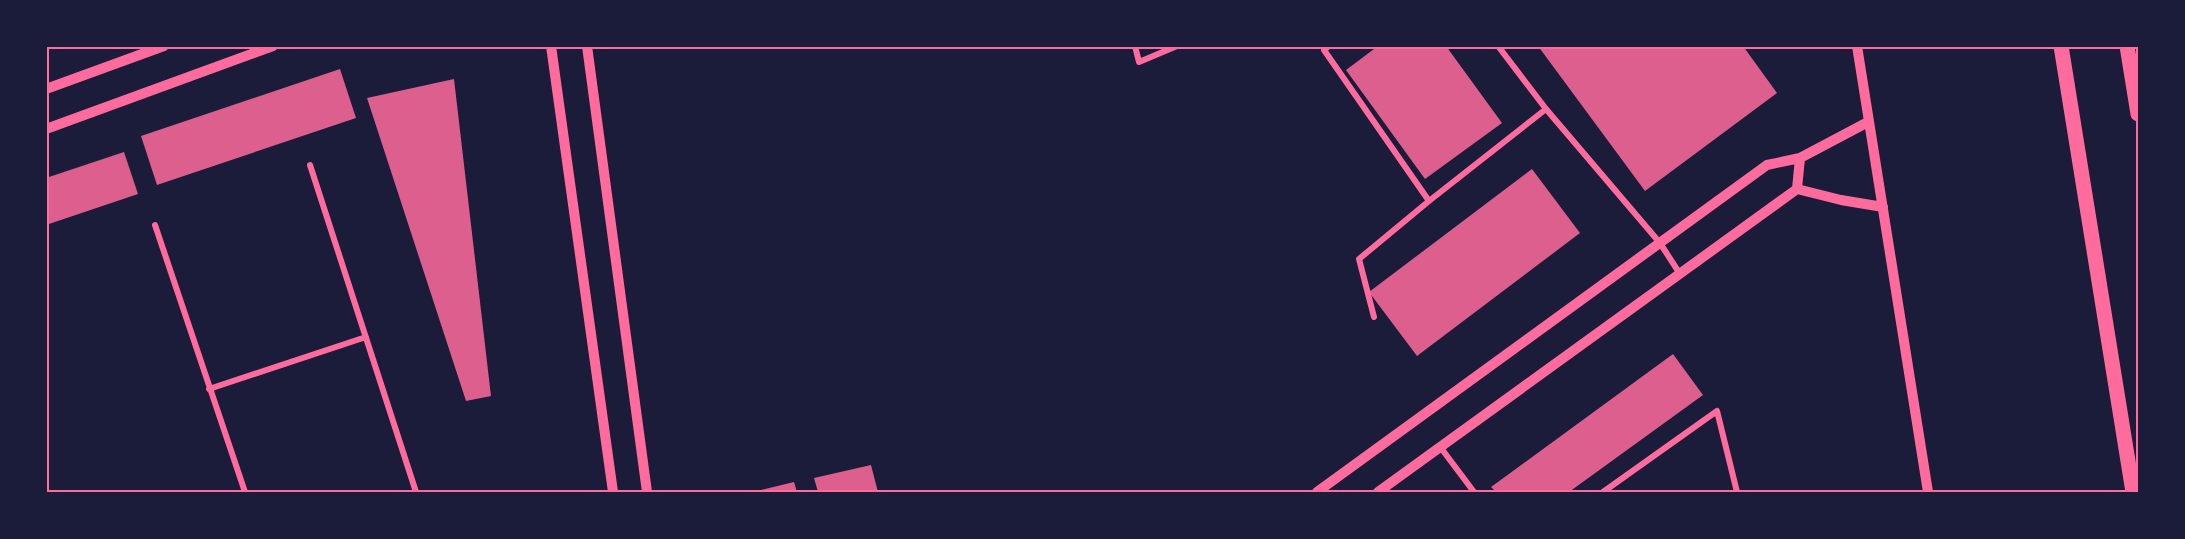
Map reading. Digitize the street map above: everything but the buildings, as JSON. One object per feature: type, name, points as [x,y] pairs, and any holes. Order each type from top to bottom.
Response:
[{"type":"main road","points":[[2061,46],[2133,492]]},
{"type":"main road","points":[[2127,46],[2139,114]]},
{"type":"street","points":[[46,89],[164,46]]},
{"type":"street","points":[[46,129],[273,46]]},
{"type":"street","points":[[551,46],[613,492]]},
{"type":"street","points":[[587,46],[647,492]]},
{"type":"street","points":[[1135,46],[1139,62],[1177,46]]},
{"type":"street","points":[[1329,46],[1324,50],[1429,201]]},
{"type":"street","points":[[1498,46],[1546,109],[1660,243],[1680,274]]},
{"type":"street","points":[[1857,46],[1928,492]]},
{"type":"street","points":[[1374,317],[1359,259],[1546,109]]},
{"type":"street","points":[[1317,492],[1767,165],[1800,158],[1868,122]]},
{"type":"street","points":[[1377,492],[1797,189],[1800,158]]},
{"type":"street","points":[[310,165],[416,492]]},
{"type":"street","points":[[1797,189],[1882,207]]},
{"type":"street","points":[[155,225],[245,492]]},
{"type":"street","points":[[209,389],[366,337]]},
{"type":"street","points":[[1604,492],[1717,411],[1737,492]]},
{"type":"street","points":[[1441,448],[1474,492]]}]
